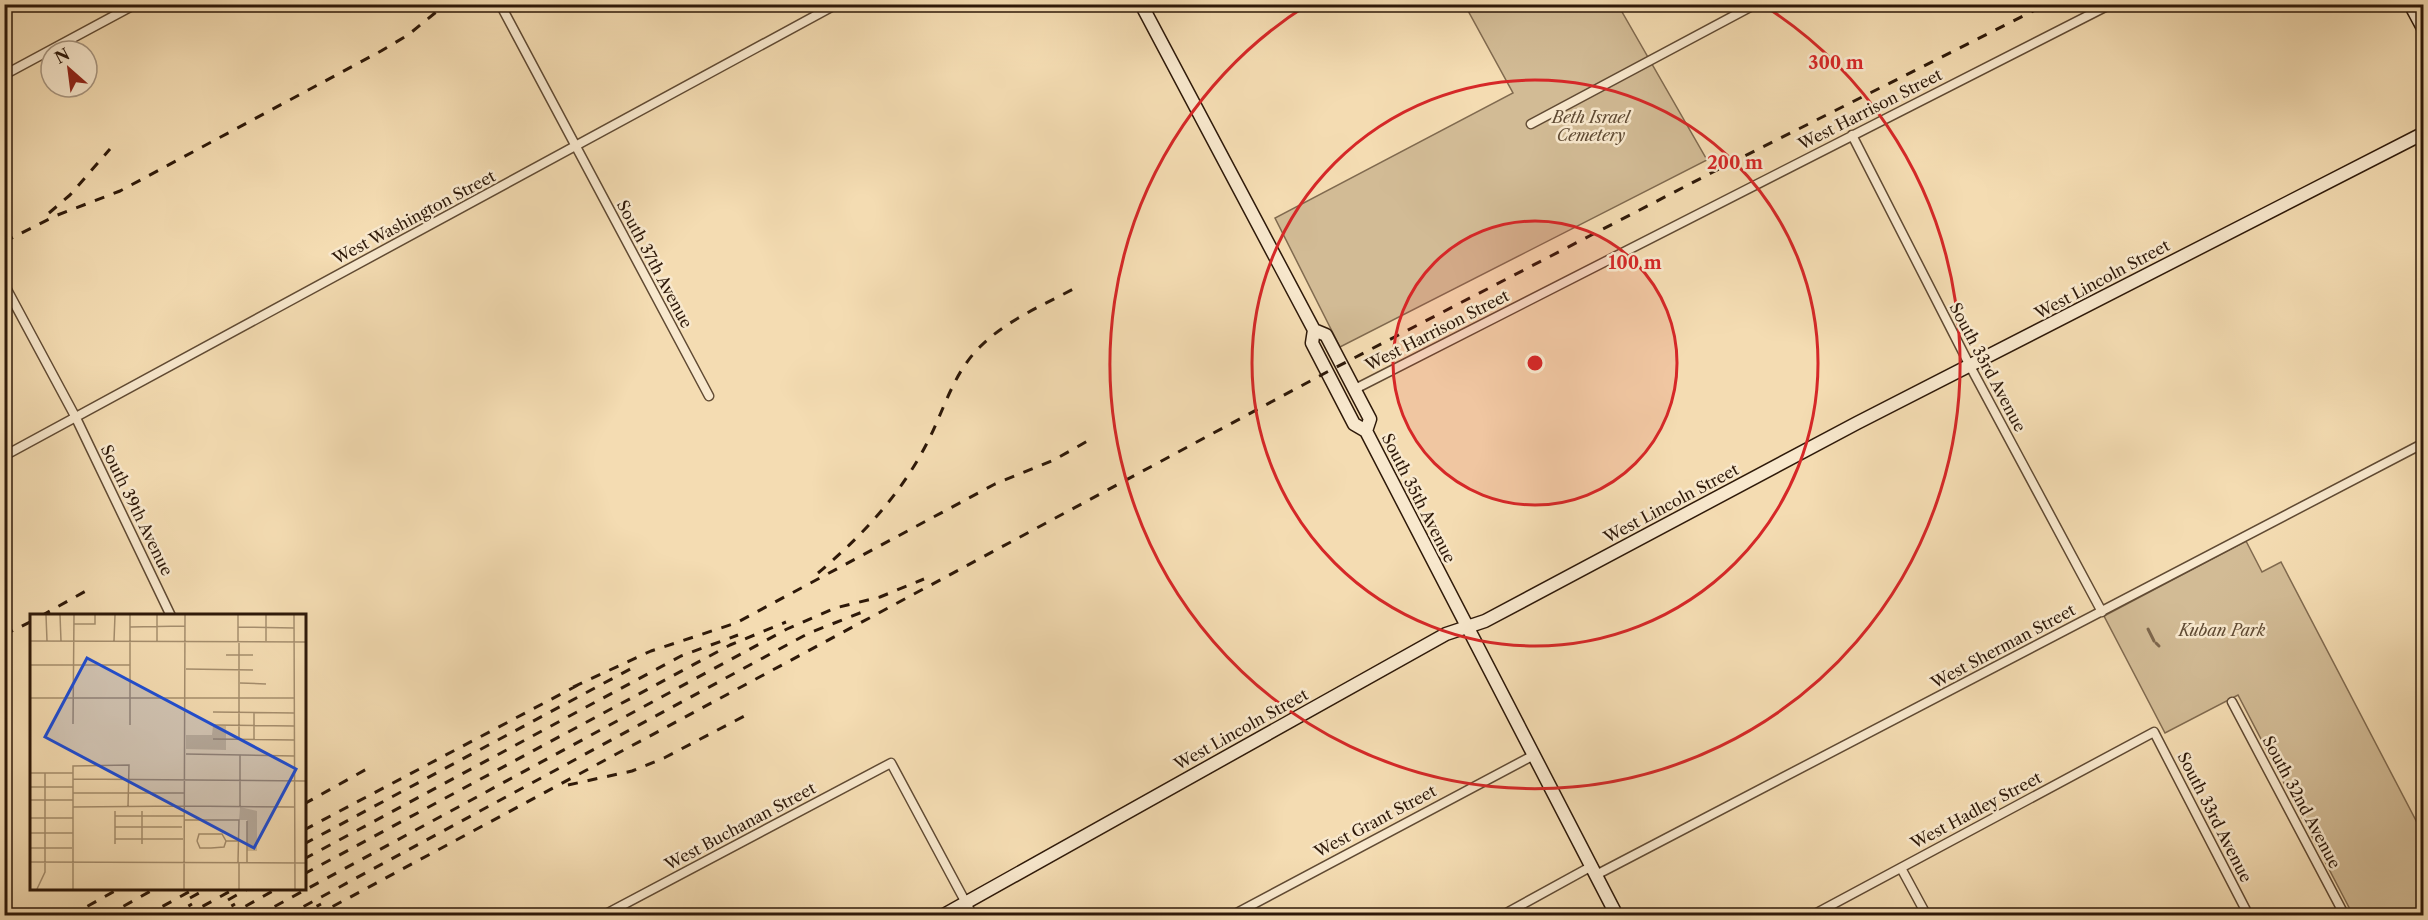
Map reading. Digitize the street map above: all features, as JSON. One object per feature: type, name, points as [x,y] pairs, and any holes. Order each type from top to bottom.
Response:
[{"type":"street","points":[[4,75],[136,4]]},
{"type":"street","name":"South 37th Avenue","points":[[500,4],[709,396]]},
{"type":"street","name":"West Washington Street","points":[[4,456],[837,4]]},
{"type":"street","name":"South 35th Avenue","points":[[1141,4],[1314,330],[1312,343],[1354,424],[1366,431],[1617,915]]},
{"type":"street","points":[[1531,124],[1756,4]]},
{"type":"street","name":"West Harrison Street","points":[[1355,389],[2111,4]]},
{"type":"street","points":[[2410,4],[2424,30]]},
{"type":"street","name":"West Lincoln Street","points":[[942,915],[1437,639],[1485,621],[1848,428],[2424,133]]},
{"type":"street","name":"South 33rd Avenue","points":[[1852,135],[1970,366],[2102,612]]},
{"type":"street","name":"South 39th Avenue","points":[[4,284],[76,418],[171,614]]},
{"type":"street","points":[[1314,330],[1326,335],[1370,418],[1366,431]]},
{"type":"street","name":"West Sherman Street","points":[[1501,915],[2102,612],[2424,443]]},
{"type":"street","name":"South 32nd Avenue","points":[[2232,702],[2345,915]]},
{"type":"street","name":"South 33rd Avenue","points":[[2154,732],[2249,915]]},
{"type":"street","name":"West Hadley Street","points":[[1811,915],[2154,732]]},
{"type":"street","name":"West Grant Street","points":[[1231,915],[1534,755]]},
{"type":"street","name":"West Buchanan Street","points":[[603,915],[891,763],[966,902]]},
{"type":"street","points":[[1901,868],[1927,915]]},
{"type":"street","points":[[966,902],[973,915]]},
{"type":"green space","name":"Beth Israel Cemetery","points":[[1470,5],[1618,5],[1707,160],[1340,347],[1275,218],[1513,93],[1466,7]]},
{"type":"green space","name":"Kuban Park","points":[[2246,541],[2262,572],[2281,562],[2423,834],[2423,915],[2353,915],[2238,695],[2165,733],[2104,616]]},
{"type":"waterway","points":[[2148,629],[2154,641]]},
{"type":"waterway","points":[[2156,643],[2159,646]]},
{"type":"railway","points":[[4,242],[55,216],[120,191],[381,51],[408,35],[446,4]]},
{"type":"railway","points":[[315,916],[1327,372],[1713,172],[2047,4]]},
{"type":"railway","points":[[49,213],[70,195],[110,149]]},
{"type":"railway","points":[[818,573],[864,530],[892,498],[916,463],[960,373],[975,352],[998,331],[1079,286]]},
{"type":"railway","points":[[573,687],[651,651],[736,623],[995,484],[1054,460],[1091,439]]},
{"type":"railway","points":[[306,889],[787,629],[835,608],[880,597],[924,579]]},
{"type":"railway","points":[[45,614],[93,587]]},
{"type":"railway","points":[[286,916],[809,633],[865,611]]},
{"type":"railway","points":[[4,635],[30,622]]},
{"type":"railway","points":[[306,873],[730,645],[786,622]]},
{"type":"railway","points":[[306,858],[681,656],[738,635]]},
{"type":"railway","points":[[306,843],[634,667]]},
{"type":"railway","points":[[306,829],[580,684]]},
{"type":"railway","points":[[568,785],[632,771],[664,758],[752,712]]},
{"type":"railway","points":[[306,803],[372,766]]},
{"type":"railway","points":[[70,916],[116,890]]},
{"type":"railway","points":[[106,916],[152,890]]},
{"type":"railway","points":[[145,916],[192,890]]},
{"type":"railway","points":[[190,898],[204,890]]},
{"type":"railway","points":[[185,916],[232,890]]},
{"type":"railway","points":[[228,900],[246,890]]},
{"type":"railway","points":[[228,916],[274,890]]},
{"type":"railway","points":[[257,916],[305,890]]},
{"type":"railway","points":[[171,916],[192,904]]},
{"type":"railway","points":[[214,916],[235,904]]},
{"type":"railway","points":[[299,916],[321,904]]}]
